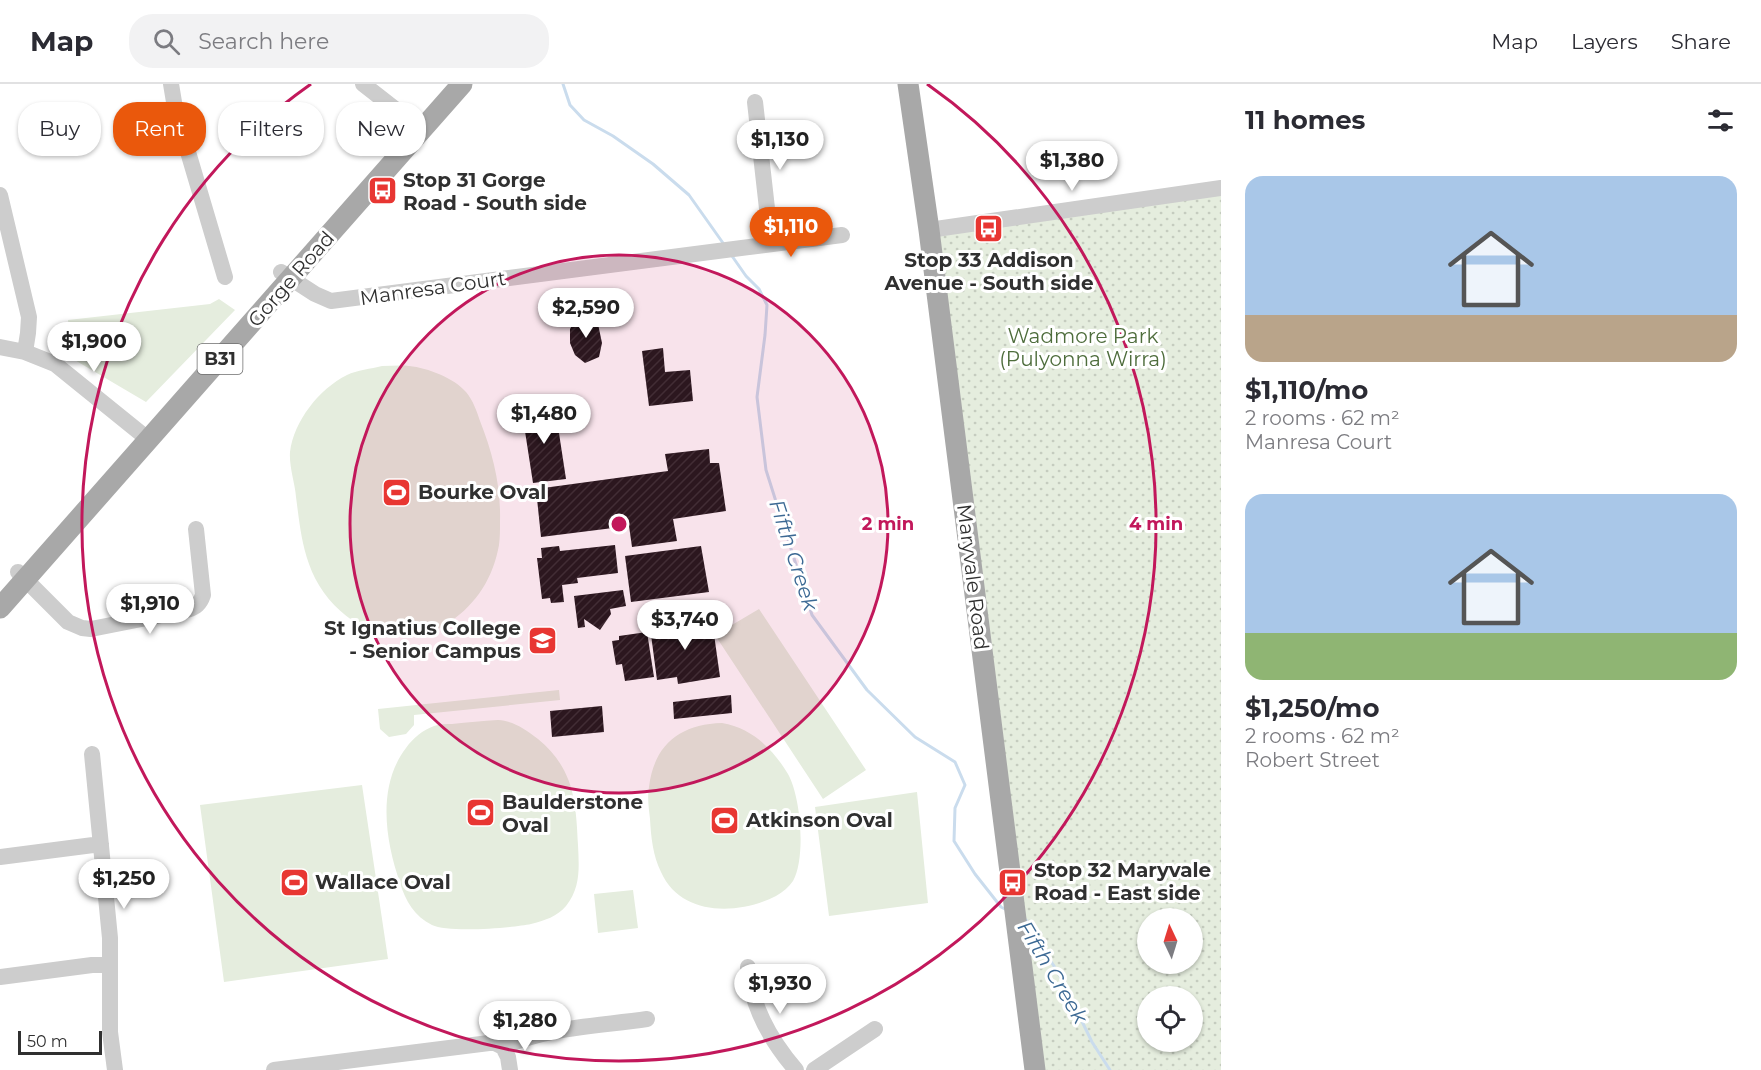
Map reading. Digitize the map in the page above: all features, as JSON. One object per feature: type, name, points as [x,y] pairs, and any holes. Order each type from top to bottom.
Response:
[{"type":"main road","name":"Gorge Road","points":[[426,113],[446,84]]},
{"type":"main road","name":"Gorge Road","points":[[426,118],[462,84]]},
{"type":"main road","name":"Maryvale Road","points":[[908,84],[929,230],[1035,1070]]},
{"type":"main road","name":"Gorge Road","points":[[0,608],[22,576],[117,460],[145,436],[391,156]]},
{"type":"main road","name":"Gorge Road","points":[[0,592],[22,576]]},
{"type":"street","points":[[171,84],[175,108],[225,277]]},
{"type":"street","points":[[363,84],[386,102]]},
{"type":"street","points":[[754,102],[771,244]]},
{"type":"street","points":[[929,230],[1221,188]]},
{"type":"street","points":[[0,195],[4,233],[29,317],[25,352]]},
{"type":"street","name":"Manresa Court","points":[[286,276],[331,301],[842,235]]},
{"type":"street","points":[[0,347],[25,352],[56,364],[145,436]]},
{"type":"street","points":[[22,576],[68,622],[82,628],[91,629],[187,610],[200,603],[203,595],[196,529]]},
{"type":"street","points":[[92,754],[110,938],[110,1032],[115,1070]]},
{"type":"street","points":[[0,857],[101,844]]},
{"type":"street","points":[[0,977],[92,965],[109,965]]},
{"type":"street","points":[[748,967],[751,992],[756,1005],[770,1035],[796,1070]]},
{"type":"street","points":[[503,1047],[521,1039],[548,1032],[647,1019]]},
{"type":"street","points":[[814,1070],[875,1029]]},
{"type":"street","points":[[274,1070],[489,1042],[503,1047],[508,1057],[510,1070]]},
{"type":"green space","name":"Wadmore Park (Pulyonna Wirra)","points":[[1221,188],[1221,1070],[1035,1070],[929,230]]},
{"type":"green space","points":[[219,299],[235,310],[146,402],[73,359],[68,320],[210,304]]},
{"type":"green space","name":"Bourke Oval","points":[[382,366],[424,369],[448,378],[466,392],[475,406],[489,446],[499,496],[499,545],[493,568],[482,589],[468,607],[450,622],[429,633],[408,637],[387,635],[366,628],[348,617],[331,602],[318,584],[304,547],[290,463],[292,440],[302,418],[318,397],[347,375]]},
{"type":"green space","points":[[759,609],[866,770],[823,799],[715,635]]},
{"type":"green space","points":[[559,690],[560,700],[414,715],[414,725],[406,734],[389,737],[380,729],[378,709]]},
{"type":"green space","name":"Baulderstone Oval","points":[[498,720],[519,726],[538,739],[550,750],[566,774],[574,800],[577,829],[579,869],[577,884],[566,906],[546,920],[496,928],[452,929],[432,925],[416,913],[408,902],[395,866],[386,814],[391,779],[406,748],[426,730],[441,724]]},
{"type":"green space","name":"Atkinson Oval","points":[[722,723],[743,730],[761,741],[776,756],[788,774],[799,812],[801,843],[797,871],[790,885],[776,896],[761,902],[729,909],[696,904],[682,897],[670,887],[658,866],[654,853],[648,799],[652,772],[663,749],[682,733],[707,724]]},
{"type":"green space","name":"Wallace Oval","points":[[362,785],[388,959],[224,982],[200,805]]},
{"type":"green space","points":[[917,792],[928,903],[829,916],[815,807]]},
{"type":"green space","points":[[633,890],[638,928],[598,933],[594,894]]},
{"type":"building","points":[[589,316],[598,324],[602,343],[599,357],[585,363],[575,355],[570,343],[570,329],[575,320]]},
{"type":"building","points":[[663,348],[665,372],[690,370],[693,401],[649,406],[642,351]]},
{"type":"building","points":[[555,407],[566,479],[533,483],[522,412]]},
{"type":"building","points":[[709,449],[710,463],[719,463],[726,511],[673,519],[677,541],[632,547],[629,526],[541,537],[536,489],[668,471],[665,454]]},
{"type":"building","points":[[615,545],[618,573],[577,578],[578,583],[562,585],[564,602],[551,603],[550,598],[542,599],[537,558],[542,558],[541,548],[559,546],[560,551]]},
{"type":"building","points":[[701,546],[709,592],[631,602],[625,556]]},
{"type":"building","points":[[623,590],[626,606],[610,609],[611,614],[600,630],[584,619],[585,627],[578,628],[574,596]]},
{"type":"building","points":[[694,620],[694,623],[712,620],[720,677],[678,684],[677,677],[657,680],[650,627]]},
{"type":"building","points":[[647,632],[654,677],[625,681],[622,664],[616,665],[612,641],[619,640],[619,636]]},
{"type":"building","points":[[731,695],[732,713],[674,719],[673,702]]},
{"type":"building","points":[[602,706],[604,732],[552,737],[550,711]]},
{"type":"waterway","name":"Fifth Creek","points":[[563,84],[570,105],[584,120],[613,136],[653,164],[689,195],[723,243]]},
{"type":"waterway","name":"Fifth Creek","points":[[732,256],[746,276],[759,289],[767,305],[757,397],[766,470],[812,615],[867,690],[915,737],[955,762],[965,785],[955,808],[954,841],[975,874],[1005,909]]},
{"type":"waterway","name":"Fifth Creek","points":[[1026,920],[1058,972],[1092,1042],[1110,1070]]},
{"type":"place","name":"Stop 31 Gorge Road - South side","points":[[382,191]]},
{"type":"place","name":"Stop 33 Addison Avenue - South side","points":[[989,229]]},
{"type":"place","name":"Bourke Oval","points":[[397,492]]},
{"type":"place","name":"St Ignatius College - Senior Campus","points":[[542,640]]},
{"type":"place","name":"Baulderstone Oval","points":[[481,813]]},
{"type":"place","name":"Atkinson Oval","points":[[725,820]]},
{"type":"place","name":"Wallace Oval","points":[[294,882]]},
{"type":"place","name":"Stop 32 Maryvale Road - East side","points":[[1013,882]]}]
